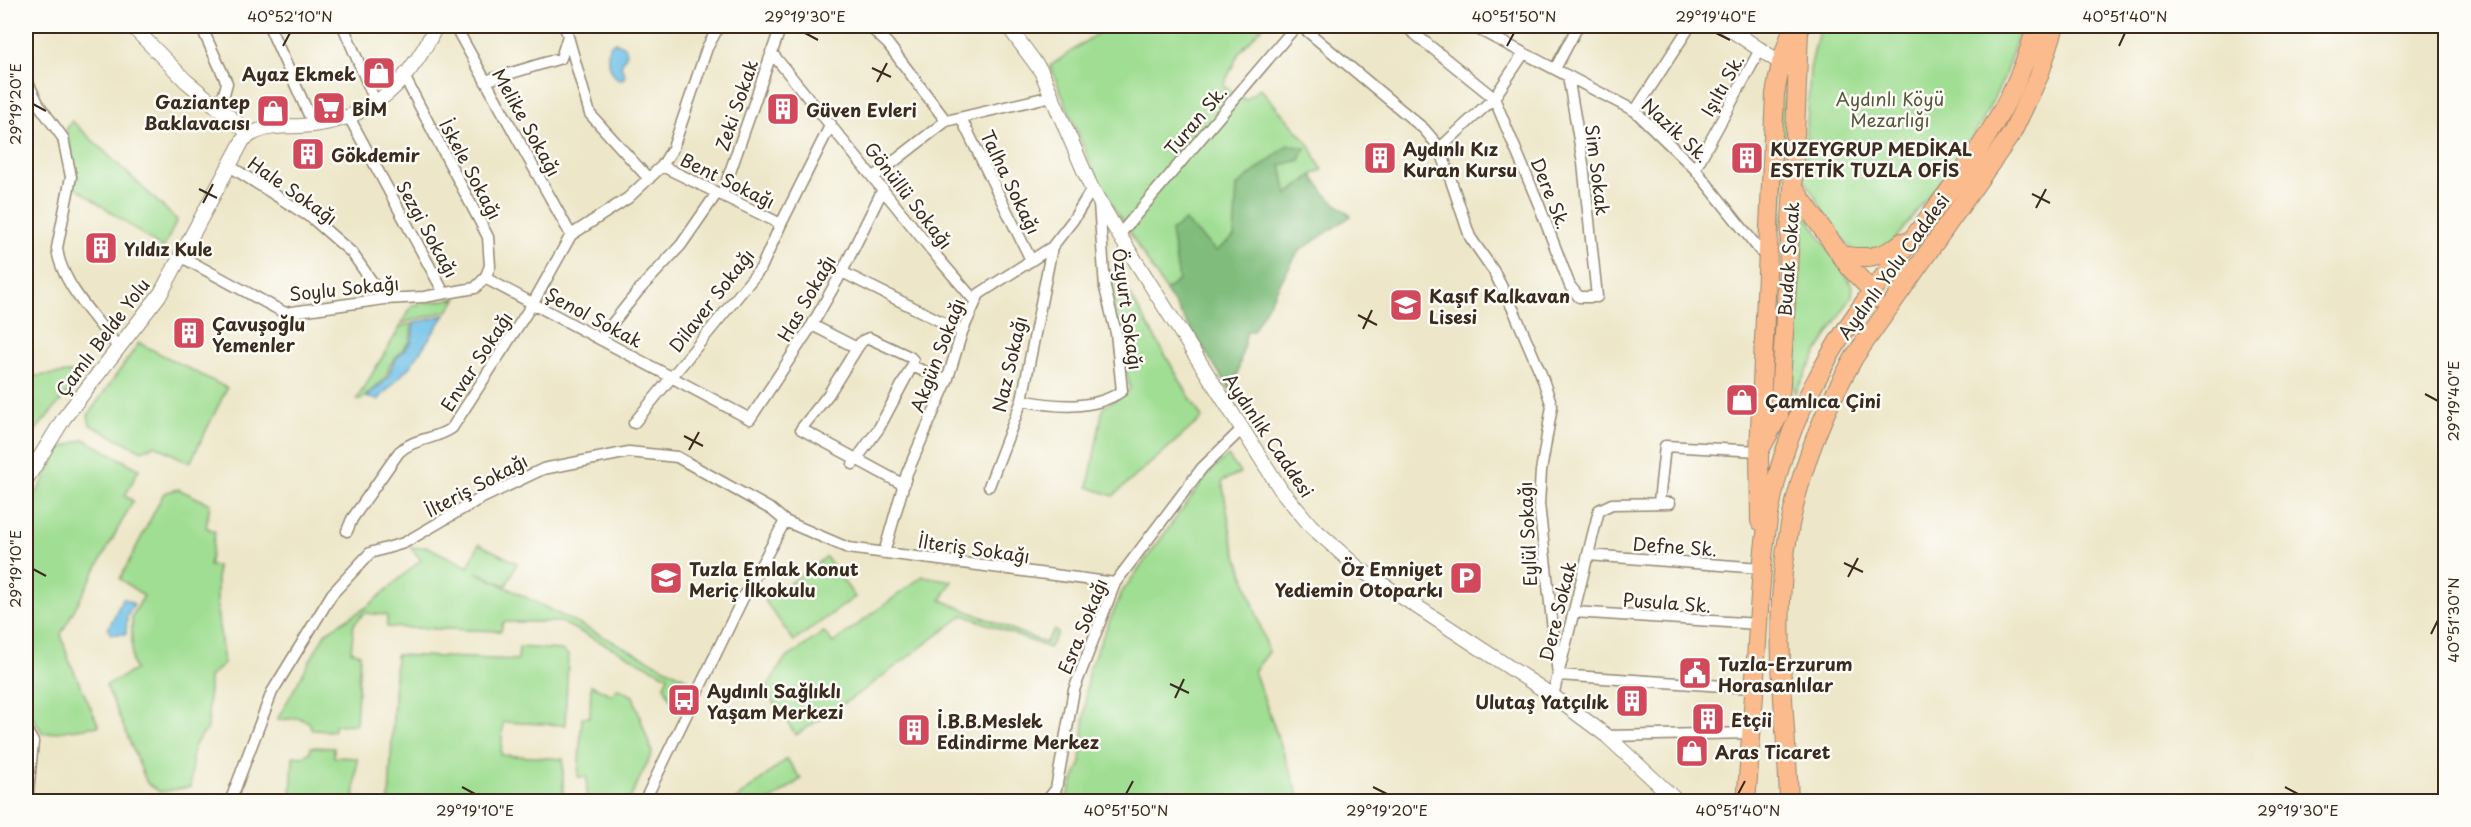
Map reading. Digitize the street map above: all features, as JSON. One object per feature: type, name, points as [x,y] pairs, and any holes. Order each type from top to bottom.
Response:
[{"type":"main road","name":"Budak Sokak","points":[[1759,451],[1779,415],[1793,187],[1789,68],[1794,26]]},
{"type":"main road","name":"Budak Sokak","points":[[1761,568],[1759,451],[1767,231],[1775,94],[1789,68],[1799,26]]},
{"type":"main road","name":"Aydınlı Yolu Caddesi","points":[[1746,801],[1761,568],[1769,510],[1788,443],[1820,373],[1871,290],[1993,128],[2017,83],[2036,26]]},
{"type":"main road","name":"Aydınlı Yolu Caddesi","points":[[1789,801],[1781,629],[1783,575],[1795,501],[1818,429],[1855,356],[2012,133],[2039,76],[2055,26]]},
{"type":"main road","points":[[1793,187],[1840,255],[1871,290],[1875,308],[1841,364],[1818,429]]},
{"type":"main road","points":[[1840,255],[1869,258],[1883,255],[1898,246],[1923,223]]},
{"type":"main road","points":[[1736,801],[1752,733]]},
{"type":"street","points":[[132,26],[186,81],[250,134],[270,128],[313,124],[349,117],[376,103],[405,78],[436,26]]},
{"type":"street","points":[[201,26],[227,83],[224,94],[215,105]]},
{"type":"street","points":[[269,26],[313,124]]},
{"type":"street","points":[[343,26],[376,103]]},
{"type":"street","name":"Melike Sokağı","points":[[455,26],[571,235]]},
{"type":"street","points":[[565,26],[590,114],[650,179]]},
{"type":"street","points":[[571,235],[628,198],[662,166],[673,148],[707,48],[719,26]]},
{"type":"street","name":"Zeki Sokak","points":[[600,339],[639,290],[681,245],[719,194],[780,26]]},
{"type":"street","points":[[869,26],[888,44],[946,121]]},
{"type":"street","name":"Aydınlık Caddesi","points":[[1008,26],[1041,71],[1096,194],[1119,235],[1241,430],[1281,490],[1311,526],[1358,568],[1553,696],[1607,736],[1678,801]]},
{"type":"street","name":"Turan Sk.","points":[[1119,235],[1296,26]]},
{"type":"street","name":"Eylül Sokağı","points":[[1301,26],[1424,129],[1440,148],[1470,237],[1493,270],[1514,311],[1541,374],[1552,406],[1540,471],[1539,504],[1558,675],[1553,696]]},
{"type":"street","name":"Dere Sk.","points":[[1405,26],[1494,98],[1570,286],[1579,297],[1588,296]]},
{"type":"street","name":"Nazik Sk.","points":[[1472,26],[1635,111],[1695,169],[1766,258]]},
{"type":"street","points":[[1555,69],[1578,26]]},
{"type":"street","points":[[1635,111],[1690,26]]},
{"type":"street","points":[[1725,26],[1789,68]]},
{"type":"street","points":[[485,81],[561,58],[567,39]]},
{"type":"street","name":"Işıltı Sk.","points":[[1695,169],[1761,48]]},
{"type":"street","name":"Gönüllü Sokağı","points":[[771,52],[975,301]]},
{"type":"street","points":[[1440,148],[1494,98],[1524,53]]},
{"type":"street","name":"Sim Sokak","points":[[1568,76],[1583,163],[1591,253],[1596,270],[1596,297],[1588,296]]},
{"type":"street","name":"İskele Sokağı","points":[[405,78],[485,229],[488,237],[490,266],[485,279]]},
{"type":"street","points":[[26,79],[39,105],[63,138],[71,177],[57,248],[58,257],[73,289],[118,347]]},
{"type":"street","points":[[874,177],[946,121],[1052,96]]},
{"type":"street","name":"Sezgi Sokağı","points":[[349,117],[444,293]]},
{"type":"street","name":"Talha Sokağı","points":[[961,118],[1031,260]]},
{"type":"street","name":"Dilaver Sokağı","points":[[634,423],[761,268],[831,124]]},
{"type":"street","name":"Çamlı Belde Yolu","points":[[26,480],[64,418],[161,293],[228,165],[240,144],[250,134]]},
{"type":"street","name":"Hale Sokağı","points":[[228,165],[312,219],[352,254],[384,299]]},
{"type":"street","name":"Bent Sokağı","points":[[662,166],[781,224]]},
{"type":"street","name":"Has Sokağı","points":[[750,419],[812,325],[842,272],[883,189]]},
{"type":"street","name":"Akgün Sokağı","points":[[884,553],[907,473],[947,381],[962,332],[979,294],[1052,247],[1096,194]]},
{"type":"street","name":"Özyurt Sokağı","points":[[1022,400],[1046,405],[1082,405],[1108,400],[1122,391],[1116,333],[1105,288],[1096,194]]},
{"type":"street","points":[[1767,231],[1787,259]]},
{"type":"street","name":"Envar Sokağı","points":[[347,531],[352,519],[407,444],[444,434],[452,428],[533,303],[571,235]]},
{"type":"street","name":"Naz Sokağı","points":[[989,486],[1022,400],[1052,247]]},
{"type":"street","name":"Soylu Sokağı","points":[[180,256],[285,313],[475,288],[485,279]]},
{"type":"street","points":[[842,272],[962,332]]},
{"type":"street","name":"Şenol Sokak","points":[[485,279],[750,419]]},
{"type":"street","points":[[812,325],[857,348]]},
{"type":"street","points":[[854,462],[879,428],[914,360],[869,338],[862,340],[828,395],[801,429],[854,462],[904,485]]},
{"type":"street","points":[[912,366],[947,381]]},
{"type":"street","name":"Esra Sokağı","points":[[1046,801],[1056,789],[1074,690],[1115,583],[1202,468],[1241,430]]},
{"type":"street","name":"Dere Sokak","points":[[1558,675],[1599,510],[1612,504],[1665,503],[1665,446],[1759,451]]},
{"type":"street","name":"İlteriş Sokağı","points":[[230,801],[272,692],[332,594],[370,553],[404,543],[477,501],[543,469],[629,452],[677,457],[772,510],[785,521],[848,548],[1115,583]]},
{"type":"street","points":[[644,801],[742,600],[785,521]]},
{"type":"street","name":"Defne Sk.","points":[[1588,555],[1761,568]]},
{"type":"street","name":"Pusula Sk.","points":[[1574,612],[1758,624]]},
{"type":"street","points":[[1558,675],[1754,688]]},
{"type":"street","points":[[26,730],[33,742],[27,801]]},
{"type":"street","points":[[1607,736],[1752,733]]},
{"type":"green space","points":[[1108,26],[1263,26],[1239,53],[1223,86],[1246,100],[1260,88],[1309,144],[1322,170],[1312,175],[1166,291],[1099,184],[1050,66]]},
{"type":"green space","name":"Aydınlı Köyü Mezarlığı","points":[[1820,26],[2021,26],[2004,78],[1982,122],[1952,166],[1896,238],[1878,254],[1857,254],[1837,233],[1804,179],[1810,69]]},
{"type":"green space","points":[[1787,85],[1789,86],[1781,228],[1778,228],[1782,171],[1777,162],[1780,112]]},
{"type":"green space","points":[[72,121],[177,220],[163,249],[74,186],[76,174],[66,130]]},
{"type":"green space","points":[[1288,145],[1305,148],[1300,160],[1281,165],[1287,195],[1312,175],[1326,195],[1351,216],[1298,252],[1253,331],[1247,331],[1233,394],[1166,291],[1179,280],[1171,231],[1185,221],[1216,251],[1234,237],[1237,186]]},
{"type":"green space","points":[[1803,217],[1808,218],[1853,286],[1852,296],[1795,393],[1793,386]]},
{"type":"green space","points":[[1118,274],[1202,418],[1113,496],[1088,487],[1103,408],[1130,389],[1110,279]]},
{"type":"green space","points":[[457,298],[448,311],[401,323],[413,305]]},
{"type":"green space","points":[[412,324],[410,341],[390,364],[386,377],[361,400],[357,399],[401,326]]},
{"type":"green space","points":[[139,343],[227,388],[190,463],[155,445],[142,451],[90,425],[88,415]]},
{"type":"green space","points":[[77,372],[78,380],[36,430],[26,430],[26,377]]},
{"type":"green space","points":[[84,439],[139,469],[125,496],[133,501],[61,634],[68,658],[99,726],[43,734],[26,707],[26,513],[61,448]]},
{"type":"green space","points":[[1228,456],[1240,473],[1222,481],[1232,540],[1269,652],[1254,671],[1301,801],[1233,801],[1199,795],[1194,802],[1065,801],[1081,762],[1088,671],[1122,592],[1208,474]]},
{"type":"green space","points":[[178,489],[210,504],[206,527],[215,532],[209,566],[217,566],[217,610],[224,664],[209,677],[208,729],[196,743],[192,755],[190,787],[160,792],[147,783],[106,685],[135,670],[132,663],[132,616],[144,596],[120,579],[164,493]]},
{"type":"green space","points":[[479,544],[517,563],[506,586],[476,572],[691,681],[677,712],[664,686],[668,676],[561,622],[503,622],[501,631],[387,627],[387,615],[364,613],[354,624],[351,651],[360,654],[356,724],[335,725],[333,731],[312,730],[309,722],[299,718],[277,720],[326,632],[367,607],[421,560],[411,548],[428,547],[468,567]]},
{"type":"green space","points":[[826,557],[855,597],[794,641],[765,601]]},
{"type":"green space","points":[[923,576],[952,581],[941,600],[1045,643],[1054,630],[1058,633],[1049,648],[964,615],[864,690],[796,735],[765,690],[784,660],[824,632],[833,643]]},
{"type":"green space","points":[[519,647],[561,650],[568,655],[565,725],[503,722],[501,755],[563,759],[563,801],[389,801],[396,655],[518,660]]},
{"type":"green space","points":[[591,685],[612,695],[617,688],[633,696],[652,753],[629,801],[586,801],[587,777],[578,777],[582,717],[590,717]]},
{"type":"green space","points":[[311,747],[334,748],[334,757],[357,758],[354,801],[291,801],[293,756],[303,757],[310,752]]},
{"type":"green space","points":[[787,759],[801,779],[770,801],[734,801]]},
{"type":"water","points":[[615,42],[625,47],[627,53],[621,66],[625,75],[623,79],[618,80],[610,69],[608,61],[609,47]]},
{"type":"water","points":[[445,315],[411,365],[378,400],[366,397],[388,378],[393,363],[412,341],[414,323]]},
{"type":"water","points":[[123,598],[134,604],[127,616],[126,634],[111,634],[108,629]]},
{"type":"place","name":"Ayaz Ekmek","points":[[379,73]]},
{"type":"place","name":"BİM","points":[[329,108]]},
{"type":"place","name":"Güven Evleri","points":[[783,109]]},
{"type":"place","name":"Gaziantep Baklavacısı","points":[[273,111]]},
{"type":"place","name":"Gökdemir","points":[[308,154]]},
{"type":"place","name":"Aydınlı Kız Kuran Kursu","points":[[1380,158]]},
{"type":"place","name":"KUZEYGRUP MEDİKAL ESTETİK TUZLA OFİS","points":[[1747,158]]},
{"type":"place","name":"Yıldız Kule","points":[[101,248]]},
{"type":"place","name":"Kaşıf Kalkavan Lisesi","points":[[1406,305]]},
{"type":"place","name":"Çavuşoğlu Yemenler","points":[[189,333]]},
{"type":"place","name":"Çamlıca Çini","points":[[1742,400]]},
{"type":"place","name":"Tuzla Emlak Konut Meriç İlkokulu","points":[[666,578]]},
{"type":"place","name":"Öz Emniyet Yediemin Otoparkı","points":[[1466,578]]},
{"type":"place","name":"Tuzla-Erzurum Horasanlılar","points":[[1695,673]]},
{"type":"place","name":"Aydınlı Sağlıklı Yaşam Merkezi","points":[[684,700]]},
{"type":"place","name":"Ulutaş Yatçılık","points":[[1632,701]]},
{"type":"place","name":"Etçii","points":[[1708,719]]},
{"type":"place","name":"İ.B.B.Meslek Edindirme Merkez","points":[[914,730]]},
{"type":"place","name":"Aras Ticaret","points":[[1692,751]]}]
